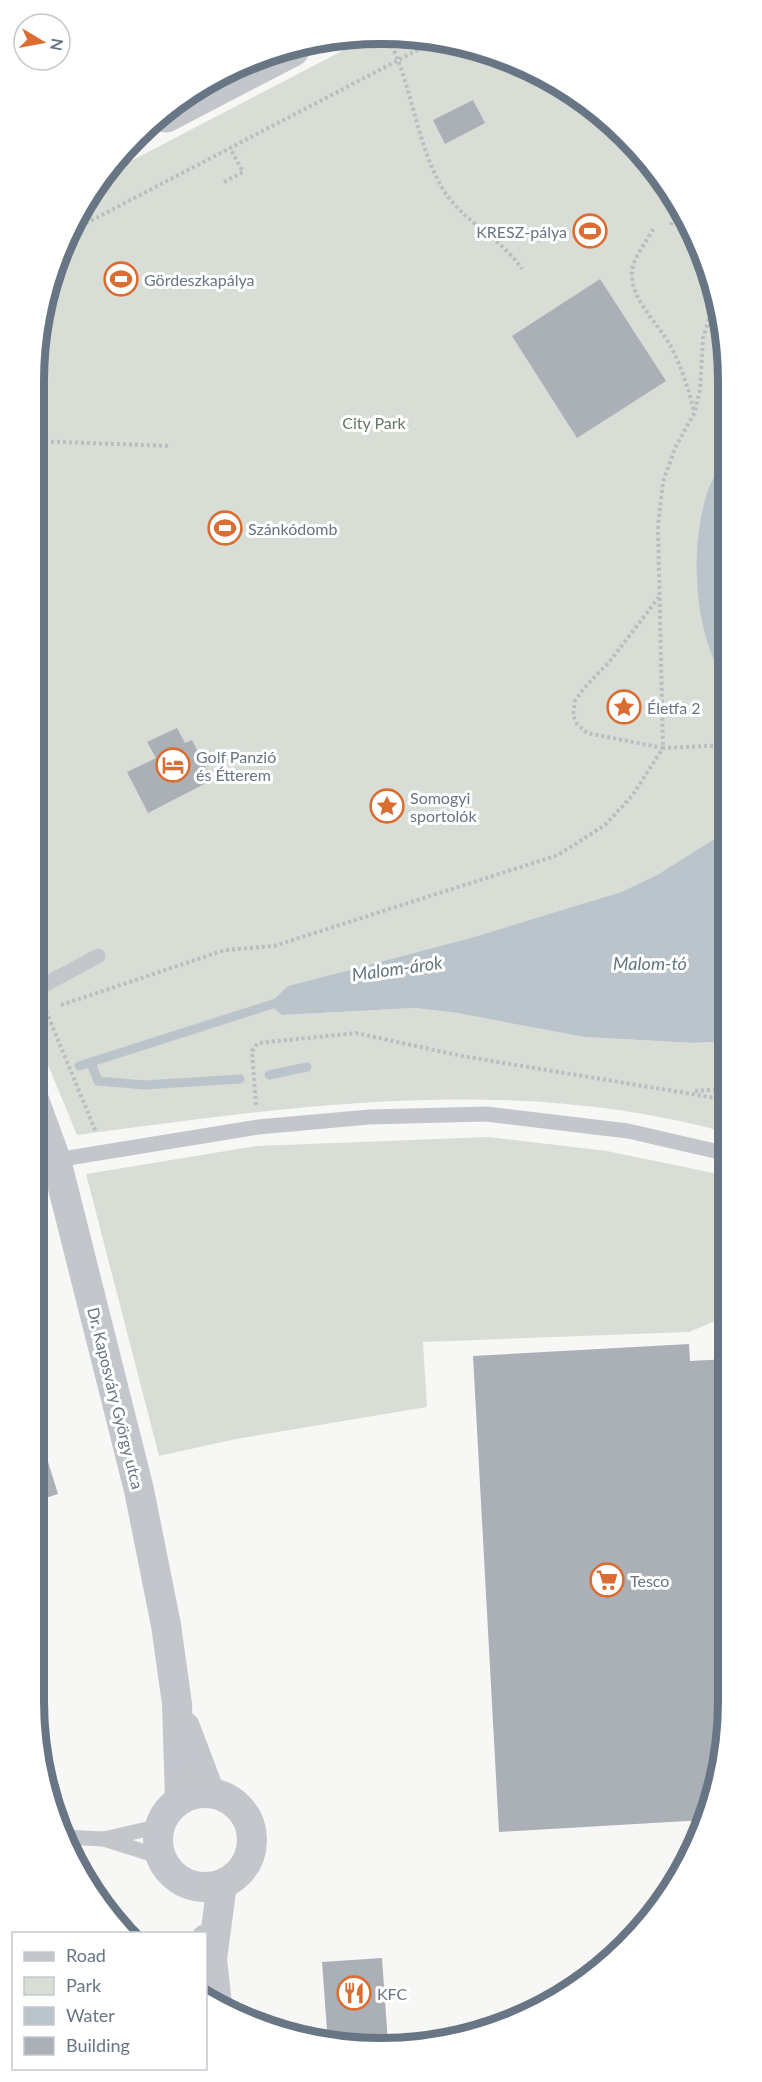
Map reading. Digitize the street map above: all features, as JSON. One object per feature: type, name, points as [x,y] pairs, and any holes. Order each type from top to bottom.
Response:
[{"type":"street","points":[[187,105],[268,63]]},
{"type":"street","name":"Dr. Kaposváry György utca","points":[[44,1127],[56,1160],[139,1490],[166,1624],[177,1704],[180,1799]]},
{"type":"street","name":"Dr. Kaposváry György utca","points":[[177,1704],[210,1793]]},
{"type":"street","points":[[198,1793],[210,1793],[234,1803],[245,1815],[252,1837],[246,1863],[236,1876],[222,1884],[201,1888],[188,1884],[166,1869],[160,1857],[158,1836],[159,1826],[165,1814],[180,1799],[198,1793]]},
{"type":"street","points":[[188,1884],[203,1932]]},
{"type":"street","points":[[215,1995],[207,1944],[222,1884]]},
{"type":"lane","points":[[44,985],[98,956]]},
{"type":"lane","points":[[56,1160],[258,1127],[369,1117],[486,1114],[628,1131],[718,1152]]},
{"type":"lane","points":[[73,1838],[104,1839],[159,1826]]},
{"type":"lane","points":[[104,1839],[160,1857]]},
{"type":"path","points":[[391,44],[400,60],[425,145],[444,190],[467,218],[505,249],[522,269]]},
{"type":"path","points":[[82,226],[426,46]]},
{"type":"path","points":[[224,182],[243,172],[231,148]]},
{"type":"path","points":[[653,229],[632,268],[632,281],[643,307],[670,345],[684,377],[695,412]]},
{"type":"path","points":[[104,1152],[46,1010],[225,950],[274,946],[558,855],[604,825],[632,796],[663,748],[658,526],[663,482],[675,448],[695,412],[700,389],[703,338],[711,312]]},
{"type":"path","points":[[44,441],[171,446]]},
{"type":"path","points":[[659,597],[610,661],[579,694],[575,701],[573,715],[577,724],[587,734],[663,748],[718,745]]},
{"type":"path","points":[[256,1099],[252,1051],[258,1043],[356,1033],[462,1056],[652,1089],[690,1092],[718,1098]]},
{"type":"path","points":[[690,1092],[718,1090]]},
{"type":"green space","name":"City Park","points":[[355,44],[403,44],[447,50],[489,61],[550,89],[569,100],[604,127],[635,158],[662,193],[684,232],[701,273],[712,315],[718,359],[718,470],[708,491],[718,616],[718,837],[657,875],[621,892],[474,937],[288,986],[282,1015],[415,1008],[457,1013],[584,1037],[694,1043],[718,1042],[718,1131],[648,1115],[567,1104],[485,1100],[403,1101],[321,1106],[77,1135],[44,1056],[44,359],[50,315],[69,252],[100,193],[120,166]]},
{"type":"green space","points":[[489,1137],[607,1151],[718,1174],[718,1320],[689,1332],[423,1342],[427,1407],[236,1439],[159,1456],[86,1174],[256,1146]]},
{"type":"water","points":[[718,469],[718,668],[707,641],[698,590],[698,537],[708,490]]},
{"type":"water","name":"Malom-tó","points":[[718,837],[718,1042],[694,1043],[584,1037],[457,1013],[415,1008],[282,1015],[269,1004],[288,986],[474,937],[621,892],[657,875]]},
{"type":"building","points":[[473,100],[485,123],[445,144],[433,120]]},
{"type":"building","points":[[600,279],[666,381],[577,438],[512,336]]},
{"type":"building","name":"Golf Panzió és Étterem","points":[[177,728],[185,743],[192,740],[212,780],[148,813],[127,772],[156,758],[147,742]]},
{"type":"building","name":"Tesco","points":[[689,1344],[690,1361],[718,1360],[718,1723],[712,1767],[697,1820],[499,1832],[473,1356]]},
{"type":"building","points":[[44,1449],[58,1494],[44,1498]]},
{"type":"building","name":"KFC","points":[[382,1958],[388,2038],[327,2034],[322,1962]]},
{"type":"waterway","name":"Malom-árok","points":[[79,1066],[279,1002]]},
{"type":"waterway","points":[[91,1063],[98,1081],[144,1085],[240,1079]]},
{"type":"waterway","points":[[269,1075],[307,1067]]},
{"type":"place","name":"KRESZ-pálya","points":[[590,231]]},
{"type":"place","name":"Gördeszkapálya","points":[[121,279]]},
{"type":"place","name":"Szánkódomb","points":[[225,528]]},
{"type":"place","name":"Életfa 2","points":[[624,707]]},
{"type":"place","name":"Golf Panzió és Étterem","points":[[173,765]]},
{"type":"place","name":"Somogyi sportolók","points":[[387,806]]},
{"type":"place","name":"Tesco","points":[[607,1580]]},
{"type":"place","name":"KFC","points":[[354,1993]]}]
